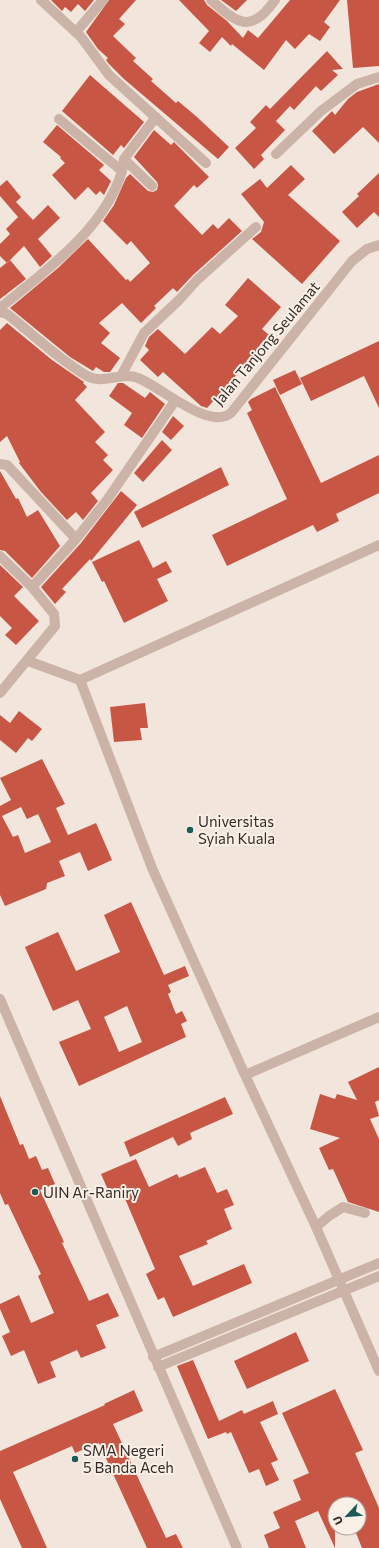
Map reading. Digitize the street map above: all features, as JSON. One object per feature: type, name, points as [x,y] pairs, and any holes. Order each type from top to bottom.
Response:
[{"type":"street","points":[[41,0],[76,32],[109,75],[206,163]]},
{"type":"street","points":[[76,32],[103,0]]},
{"type":"street","points":[[211,0],[233,19],[246,22],[263,16],[275,0]]},
{"type":"street","points":[[276,154],[321,111],[357,84],[379,76]]},
{"type":"street","points":[[0,308],[56,261],[78,240],[110,201],[122,171],[124,159],[156,117]]},
{"type":"street","points":[[59,120],[122,171]]},
{"type":"street","points":[[124,159],[152,186]]},
{"type":"street","points":[[121,376],[144,333],[179,300],[197,280],[256,227]]},
{"type":"street","name":"Jalan Tanjong Seulamat","points":[[0,312],[7,314],[56,355],[88,376],[102,380],[121,376],[138,378],[176,401],[210,417],[222,418],[228,416],[279,355],[352,261],[367,249],[379,245]]},
{"type":"street","points":[[32,587],[76,539],[107,500],[176,401]]},
{"type":"street","points":[[0,464],[7,464],[76,539]]},
{"type":"street","points":[[28,660],[80,680],[379,544]]},
{"type":"street","points":[[0,556],[32,587],[54,614],[55,626],[0,693]]},
{"type":"street","points":[[80,680],[152,868],[244,1075],[316,1227],[379,1372]]},
{"type":"street","points":[[0,999],[236,1548]]},
{"type":"street","points":[[244,1075],[379,1017]]},
{"type":"street","points":[[316,1227],[343,1207],[365,1214]]},
{"type":"street","points":[[154,1357],[379,1263]]},
{"type":"street","points":[[158,1367],[379,1276]]},
{"type":"building","points":[[51,0],[94,0],[85,11],[78,4],[71,12],[65,7],[62,11]]},
{"type":"building","points":[[109,0],[136,0],[119,19],[125,24],[113,36],[136,58],[133,61],[153,79],[151,81],[176,103],[178,101],[197,117],[229,147],[218,159],[124,79],[109,64],[106,60],[108,58],[98,49],[86,32]]},
{"type":"building","points":[[179,0],[204,0],[207,5],[227,21],[243,38],[248,30],[258,38],[290,0],[340,0],[324,22],[330,27],[320,41],[309,34],[295,49],[286,40],[264,70],[232,44],[231,46],[222,37],[210,52],[199,43],[209,31]]},
{"type":"building","points":[[221,0],[247,0],[236,11]]},
{"type":"building","points":[[347,0],[379,0],[379,66],[353,68]]},
{"type":"building","points":[[327,51],[343,69],[332,70],[338,75],[321,91],[316,86],[294,110],[290,106],[276,121],[285,130],[261,155],[264,159],[254,169],[235,148],[256,128],[250,122],[266,105],[270,109]]},
{"type":"building","points":[[90,75],[144,122],[124,148],[121,145],[113,155],[62,111]]},
{"type":"building","points":[[379,84],[379,143],[363,127],[334,154],[312,131],[332,111],[335,115],[348,99],[357,92]]},
{"type":"building","points":[[57,125],[104,165],[99,170],[111,181],[104,195],[100,191],[96,195],[88,187],[75,200],[52,175],[65,163],[60,158],[61,157],[43,142]]},
{"type":"building","points":[[154,130],[171,145],[174,142],[209,177],[197,188],[194,185],[174,206],[202,235],[213,224],[218,229],[229,218],[242,231],[193,275],[177,292],[173,288],[154,306],[156,308],[141,323],[122,303],[99,323],[110,333],[101,343],[120,358],[110,372],[104,372],[96,367],[93,371],[70,357],[10,308],[58,268],[88,239],[126,280],[128,279],[130,282],[150,263],[131,241],[127,245],[103,221],[114,205],[126,178],[130,174],[148,191],[153,192],[157,190],[157,182],[134,157]]},
{"type":"building","points":[[291,165],[305,179],[288,195],[340,241],[302,284],[252,239],[261,232],[264,222],[241,194],[260,179],[267,188]]},
{"type":"building","points":[[379,173],[379,217],[374,212],[357,228],[342,212],[359,196],[357,194]]},
{"type":"building","points":[[7,180],[21,197],[16,202],[33,220],[48,205],[60,218],[38,239],[52,256],[40,267],[24,246],[7,263],[0,256],[0,244],[10,234],[6,229],[18,217],[0,196],[0,186]]},
{"type":"building","points":[[10,260],[26,279],[0,299],[0,268]]},
{"type":"building","points":[[248,278],[281,307],[262,329],[269,335],[259,346],[261,348],[207,408],[201,406],[163,372],[158,377],[140,360],[149,350],[145,346],[149,337],[158,329],[185,354],[212,327],[220,334],[238,316],[225,305]]},
{"type":"building","points":[[7,323],[52,360],[84,382],[83,383],[87,387],[75,400],[105,432],[95,442],[108,455],[103,460],[113,470],[91,493],[98,501],[83,520],[76,512],[67,520],[41,492],[19,463],[20,462],[7,436],[0,442],[0,330]]},
{"type":"building","points":[[379,341],[379,408],[364,376],[311,401],[300,378]]},
{"type":"building","points":[[295,370],[302,384],[280,395],[273,380]]},
{"type":"building","points":[[118,383],[123,383],[145,398],[150,392],[165,404],[142,438],[124,425],[132,413],[109,396]]},
{"type":"building","points":[[275,387],[321,483],[379,455],[379,493],[336,514],[339,521],[317,532],[313,525],[227,566],[212,535],[287,499],[247,413],[252,410],[248,402],[251,399]]},
{"type":"building","points":[[173,416],[184,426],[171,440],[162,432]]},
{"type":"building","points":[[162,440],[172,450],[143,482],[134,473]]},
{"type":"building","points":[[221,467],[229,485],[142,528],[134,512]]},
{"type":"building","points":[[0,471],[16,499],[18,498],[27,517],[38,510],[60,546],[32,578],[5,551],[0,550]]},
{"type":"building","points":[[121,491],[137,505],[91,561],[90,559],[62,589],[66,592],[55,604],[41,587],[81,543]]},
{"type":"building","points":[[139,540],[153,568],[166,561],[172,572],[157,579],[168,601],[124,623],[104,581],[102,582],[92,562]]},
{"type":"building","points":[[0,565],[23,587],[14,596],[39,621],[16,645],[5,635],[12,628],[0,616]]},
{"type":"building","points":[[145,703],[148,728],[140,728],[142,740],[114,742],[110,707]]},
{"type":"building","points":[[19,711],[42,729],[32,741],[28,738],[16,753],[0,740],[0,715],[10,723]]},
{"type":"building","points":[[42,759],[65,804],[56,808],[68,835],[96,823],[112,860],[88,871],[80,852],[59,861],[65,876],[47,883],[46,889],[5,906],[0,895],[0,806],[11,800],[0,778]],"holes":[[[21,807],[27,819],[38,814],[51,842],[25,853],[18,835],[13,837],[2,816]]]},
{"type":"building","points":[[131,902],[164,975],[185,966],[189,976],[168,985],[171,992],[168,994],[176,1014],[182,1011],[187,1021],[181,1024],[186,1037],[79,1086],[59,1042],[91,1029],[78,1000],[53,1011],[25,947],[58,932],[76,971],[120,952],[104,915]],"holes":[[[127,1006],[142,1042],[119,1052],[104,1017]]]},
{"type":"building","points":[[379,1067],[379,1100],[375,1102],[379,1116],[370,1119],[379,1139],[379,1212],[348,1202],[333,1169],[329,1170],[319,1148],[340,1138],[310,1129],[320,1094],[335,1099],[337,1094],[357,1100],[348,1082]]},
{"type":"building","points":[[0,1096],[20,1145],[23,1144],[29,1159],[36,1156],[42,1170],[48,1168],[55,1184],[40,1190],[64,1242],[62,1243],[89,1301],[108,1293],[119,1316],[96,1325],[106,1348],[81,1358],[77,1350],[50,1362],[56,1377],[38,1384],[24,1350],[11,1356],[2,1336],[10,1332],[0,1309],[0,1304],[19,1295],[31,1323],[54,1313],[38,1276],[41,1274],[8,1204],[5,1205],[0,1193]]},
{"type":"building","points":[[225,1097],[233,1114],[190,1133],[192,1139],[178,1146],[173,1137],[130,1157],[124,1142]]},
{"type":"building","points":[[136,1159],[149,1187],[177,1174],[179,1178],[205,1167],[217,1193],[227,1189],[234,1205],[224,1209],[232,1229],[206,1241],[208,1244],[179,1256],[193,1286],[244,1264],[252,1283],[173,1317],[164,1297],[158,1300],[146,1274],[155,1269],[123,1194],[112,1199],[101,1174]]},
{"type":"building","points":[[296,1332],[309,1361],[247,1389],[234,1361]]},
{"type":"building","points":[[193,1360],[219,1421],[242,1410],[244,1414],[273,1401],[278,1414],[260,1422],[278,1460],[271,1463],[279,1480],[266,1486],[259,1469],[249,1473],[231,1432],[227,1434],[226,1432],[208,1439],[177,1366]]},
{"type":"building","points":[[335,1389],[363,1450],[355,1453],[379,1508],[379,1548],[362,1548],[357,1536],[367,1536],[367,1496],[327,1496],[327,1531],[318,1511],[295,1521],[306,1548],[269,1548],[264,1535],[280,1528],[273,1512],[301,1500],[293,1480],[309,1473],[282,1413]]},
{"type":"building","points":[[134,1390],[143,1411],[113,1424],[166,1538],[176,1534],[183,1548],[147,1548],[99,1443],[75,1453],[72,1446],[13,1472],[47,1548],[22,1548],[0,1499],[0,1451],[105,1405],[104,1404]]},
{"type":"building","points":[[329,1536],[335,1536],[335,1548]]},
{"type":"place","name":"Universitas Syiah Kuala","points":[[190,830]]},
{"type":"place","name":"UIN Ar-Raniry","points":[[35,1192]]},
{"type":"place","name":"SMA Negeri 5 Banda Aceh","points":[[75,1459]]}]
